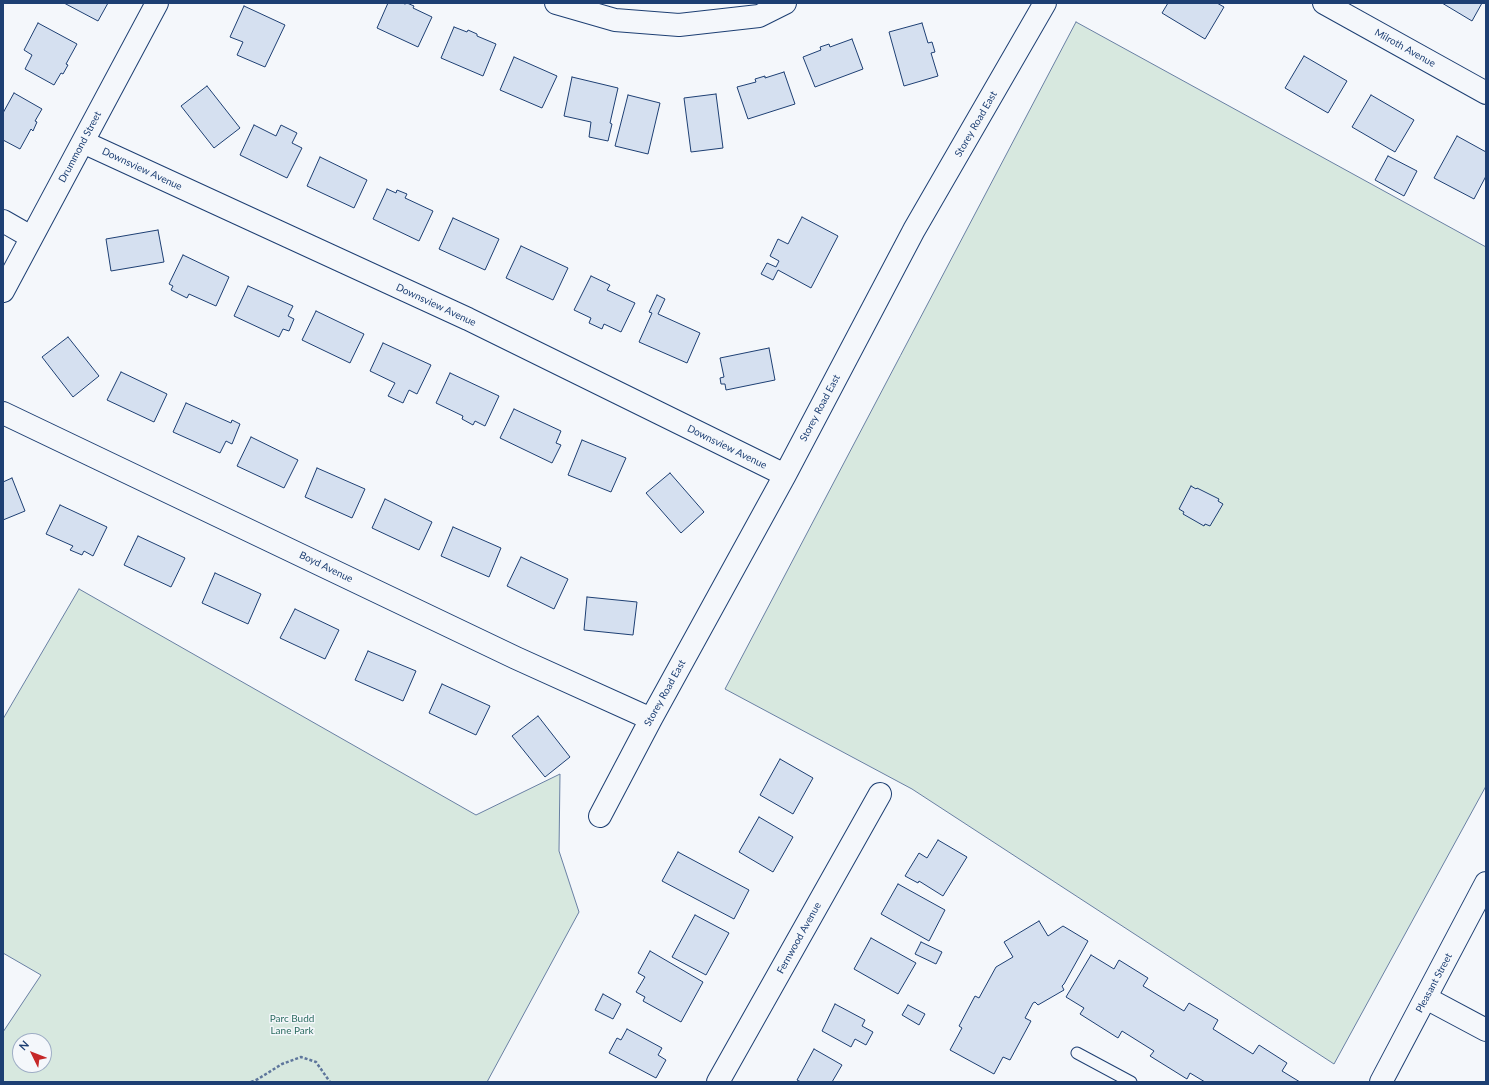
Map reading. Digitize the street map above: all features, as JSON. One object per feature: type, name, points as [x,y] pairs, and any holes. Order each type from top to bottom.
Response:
[{"type":"street","name":"Drummond Street","points":[[3,291],[157,3]]},
{"type":"street","points":[[560,4],[615,20],[680,24],[759,16],[785,3]]},
{"type":"street","name":"Storey Road East","points":[[600,816],[651,719],[785,475],[914,230],[1045,3]]},
{"type":"street","name":"Milroth Avenue","points":[[1324,3],[1486,93]]},
{"type":"street","name":"Downsview Avenue","points":[[83,142],[468,319],[785,475]]},
{"type":"street","points":[[3,221],[31,237]]},
{"type":"street","name":"Boyd Avenue","points":[[3,413],[509,655],[651,719]]},
{"type":"street","name":"Fernwood Avenue","points":[[718,1082],[880,794]]},
{"type":"street","name":"Pleasant Street","points":[[1381,1082],[1486,883]]},
{"type":"street","points":[[1426,998],[1486,1030]]},
{"type":"lane","points":[[1077,1053],[1132,1082]]},
{"type":"path","points":[[251,1082],[282,1064],[301,1057],[316,1062],[330,1082]]},
{"type":"green space","points":[[1076,22],[1486,247],[1486,786],[1334,1064],[912,789],[725,689]]},
{"type":"green space","name":"Parc Budd Lane Park","points":[[79,589],[476,815],[560,774],[559,851],[579,912],[487,1082],[3,1082],[3,1032],[41,975],[3,953],[3,719]]},
{"type":"building","points":[[64,3],[108,3],[98,21]]},
{"type":"building","points":[[388,3],[407,3],[414,6],[413,8],[432,17],[418,47],[377,28]]},
{"type":"building","points":[[1168,3],[1217,3],[1224,7],[1205,39],[1162,13]]},
{"type":"building","points":[[1442,3],[1482,3],[1472,21]]},
{"type":"building","points":[[244,6],[285,25],[265,67],[237,55],[243,42],[230,37]]},
{"type":"building","points":[[38,23],[77,44],[66,64],[68,65],[63,74],[61,73],[54,85],[25,69],[32,55],[24,50]]},
{"type":"building","points":[[922,23],[928,43],[932,42],[935,52],[931,53],[938,76],[904,86],[889,32]]},
{"type":"building","points":[[454,27],[467,32],[468,30],[477,34],[477,36],[496,44],[483,76],[441,58]]},
{"type":"building","points":[[852,39],[863,69],[815,87],[803,57],[821,50],[820,47],[829,44],[830,47]]},
{"type":"building","points":[[1304,56],[1347,81],[1328,113],[1285,88]]},
{"type":"building","points":[[514,57],[557,76],[542,108],[500,90]]},
{"type":"building","points":[[784,72],[795,104],[748,119],[737,87],[756,82],[755,79],[765,76],[765,78]]},
{"type":"building","points":[[572,77],[618,88],[610,123],[612,124],[608,141],[589,137],[591,122],[564,116]]},
{"type":"building","points":[[207,86],[240,128],[214,148],[181,106]]},
{"type":"building","points":[[14,93],[42,109],[35,121],[37,122],[33,131],[31,129],[20,149],[3,140],[3,113]]},
{"type":"building","points":[[716,94],[723,148],[691,152],[684,98]]},
{"type":"building","points":[[628,95],[660,103],[648,154],[615,146]]},
{"type":"building","points":[[1371,95],[1414,120],[1395,152],[1352,127]]},
{"type":"building","points":[[254,125],[276,136],[281,125],[297,133],[292,143],[302,148],[287,178],[240,155]]},
{"type":"building","points":[[1457,136],[1486,152],[1486,176],[1474,199],[1434,178]]},
{"type":"building","points":[[1388,156],[1417,171],[1404,196],[1375,180]]},
{"type":"building","points":[[320,157],[367,180],[354,208],[307,186]]},
{"type":"building","points":[[387,189],[396,193],[397,190],[407,194],[405,198],[433,211],[419,241],[373,219]]},
{"type":"building","points":[[802,217],[838,236],[811,288],[778,270],[773,280],[761,274],[767,263],[776,267],[779,261],[770,256],[778,239],[788,244]]},
{"type":"building","points":[[453,218],[499,239],[485,270],[439,249]]},
{"type":"building","points":[[158,230],[164,262],[111,271],[106,239]]},
{"type":"building","points":[[521,246],[568,268],[553,300],[506,278]]},
{"type":"building","points":[[183,255],[229,277],[216,306],[189,294],[187,298],[171,290],[173,286],[169,284]]},
{"type":"building","points":[[591,276],[610,285],[607,290],[635,303],[621,332],[604,324],[602,329],[589,323],[591,318],[574,310]]},
{"type":"building","points":[[248,286],[293,306],[288,316],[294,319],[289,331],[283,329],[279,337],[234,316]]},
{"type":"building","points":[[657,295],[665,299],[658,314],[700,333],[687,363],[639,342],[652,313],[649,312]]},
{"type":"building","points":[[316,311],[364,334],[350,363],[302,340]]},
{"type":"building","points":[[68,337],[99,376],[73,397],[42,357]]},
{"type":"building","points":[[383,343],[431,365],[417,394],[409,390],[403,403],[388,396],[395,383],[370,371]]},
{"type":"building","points":[[769,348],[775,380],[726,390],[725,384],[721,384],[720,378],[724,377],[720,358]]},
{"type":"building","points":[[121,372],[167,394],[154,422],[107,400]]},
{"type":"building","points":[[450,373],[499,396],[485,426],[475,421],[473,425],[462,419],[463,416],[436,403]]},
{"type":"building","points":[[186,403],[231,423],[232,420],[240,424],[232,444],[226,441],[220,453],[173,432]]},
{"type":"building","points":[[514,409],[561,431],[556,443],[561,445],[552,463],[500,438]]},
{"type":"building","points":[[251,437],[298,460],[284,488],[237,466]]},
{"type":"building","points":[[582,440],[626,458],[611,492],[568,475]]},
{"type":"building","points":[[317,468],[365,489],[352,518],[305,497]]},
{"type":"building","points":[[670,473],[704,512],[681,533],[646,493]]},
{"type":"building","points":[[12,478],[25,511],[3,520],[3,482]]},
{"type":"building","points":[[1191,486],[1219,499],[1218,501],[1223,504],[1210,526],[1205,524],[1204,526],[1183,514],[1184,512],[1179,509]]},
{"type":"building","points":[[385,499],[432,522],[419,550],[372,528]]},
{"type":"building","points":[[60,505],[107,527],[93,556],[84,551],[82,555],[70,550],[73,546],[46,534]]},
{"type":"building","points":[[453,527],[501,548],[489,577],[441,556]]},
{"type":"building","points":[[138,536],[185,558],[171,587],[124,565]]},
{"type":"building","points":[[521,557],[568,579],[554,609],[507,586]]},
{"type":"building","points":[[215,573],[261,594],[248,624],[202,603]]},
{"type":"building","points":[[587,597],[637,602],[633,635],[584,630]]},
{"type":"building","points":[[295,609],[339,630],[325,659],[280,638]]},
{"type":"building","points":[[368,651],[416,671],[403,701],[355,680]]},
{"type":"building","points":[[442,684],[490,706],[476,735],[429,713]]},
{"type":"building","points":[[538,716],[570,757],[545,777],[512,736]]},
{"type":"building","points":[[780,759],[813,778],[793,814],[760,795]]},
{"type":"building","points":[[759,817],[793,837],[773,872],[739,852]]},
{"type":"building","points":[[938,840],[967,857],[943,896],[919,881],[918,883],[905,876],[919,853],[927,858]]},
{"type":"building","points":[[678,852],[749,890],[734,919],[662,881]]},
{"type":"building","points":[[898,884],[945,910],[929,941],[881,914]]},
{"type":"building","points":[[695,915],[729,933],[706,975],[672,957]]},
{"type":"building","points":[[1039,921],[1048,936],[1063,926],[1088,941],[1062,986],[1064,990],[1038,1005],[1035,1002],[1033,1003],[1025,1018],[1031,1021],[1010,1060],[1003,1057],[994,1074],[950,1050],[962,1028],[959,1026],[975,996],[979,998],[996,967],[1013,957],[1004,942]]},
{"type":"building","points":[[871,938],[916,963],[898,994],[854,969]]},
{"type":"building","points":[[921,942],[942,952],[936,964],[915,954]]},
{"type":"building","points":[[650,951],[703,982],[681,1022],[643,1001],[645,997],[636,992],[645,977],[638,973]]},
{"type":"building","points":[[1091,955],[1114,969],[1119,960],[1148,978],[1143,986],[1184,1011],[1189,1003],[1218,1020],[1213,1029],[1253,1054],[1259,1045],[1287,1063],[1282,1071],[1300,1082],[1205,1082],[1190,1073],[1187,1079],[1150,1056],[1154,1051],[1122,1031],[1118,1038],[1080,1014],[1084,1008],[1066,997]]},
{"type":"building","points":[[603,994],[621,1004],[613,1019],[595,1010]]},
{"type":"building","points":[[835,1004],[865,1020],[862,1026],[873,1032],[866,1045],[855,1039],[851,1047],[822,1031]]},
{"type":"building","points":[[908,1005],[925,1014],[919,1025],[902,1015]]},
{"type":"building","points":[[627,1029],[662,1048],[658,1055],[666,1060],[656,1078],[609,1053],[617,1038],[621,1040]]},
{"type":"building","points":[[814,1049],[842,1065],[832,1082],[801,1082],[797,1080]]}]
